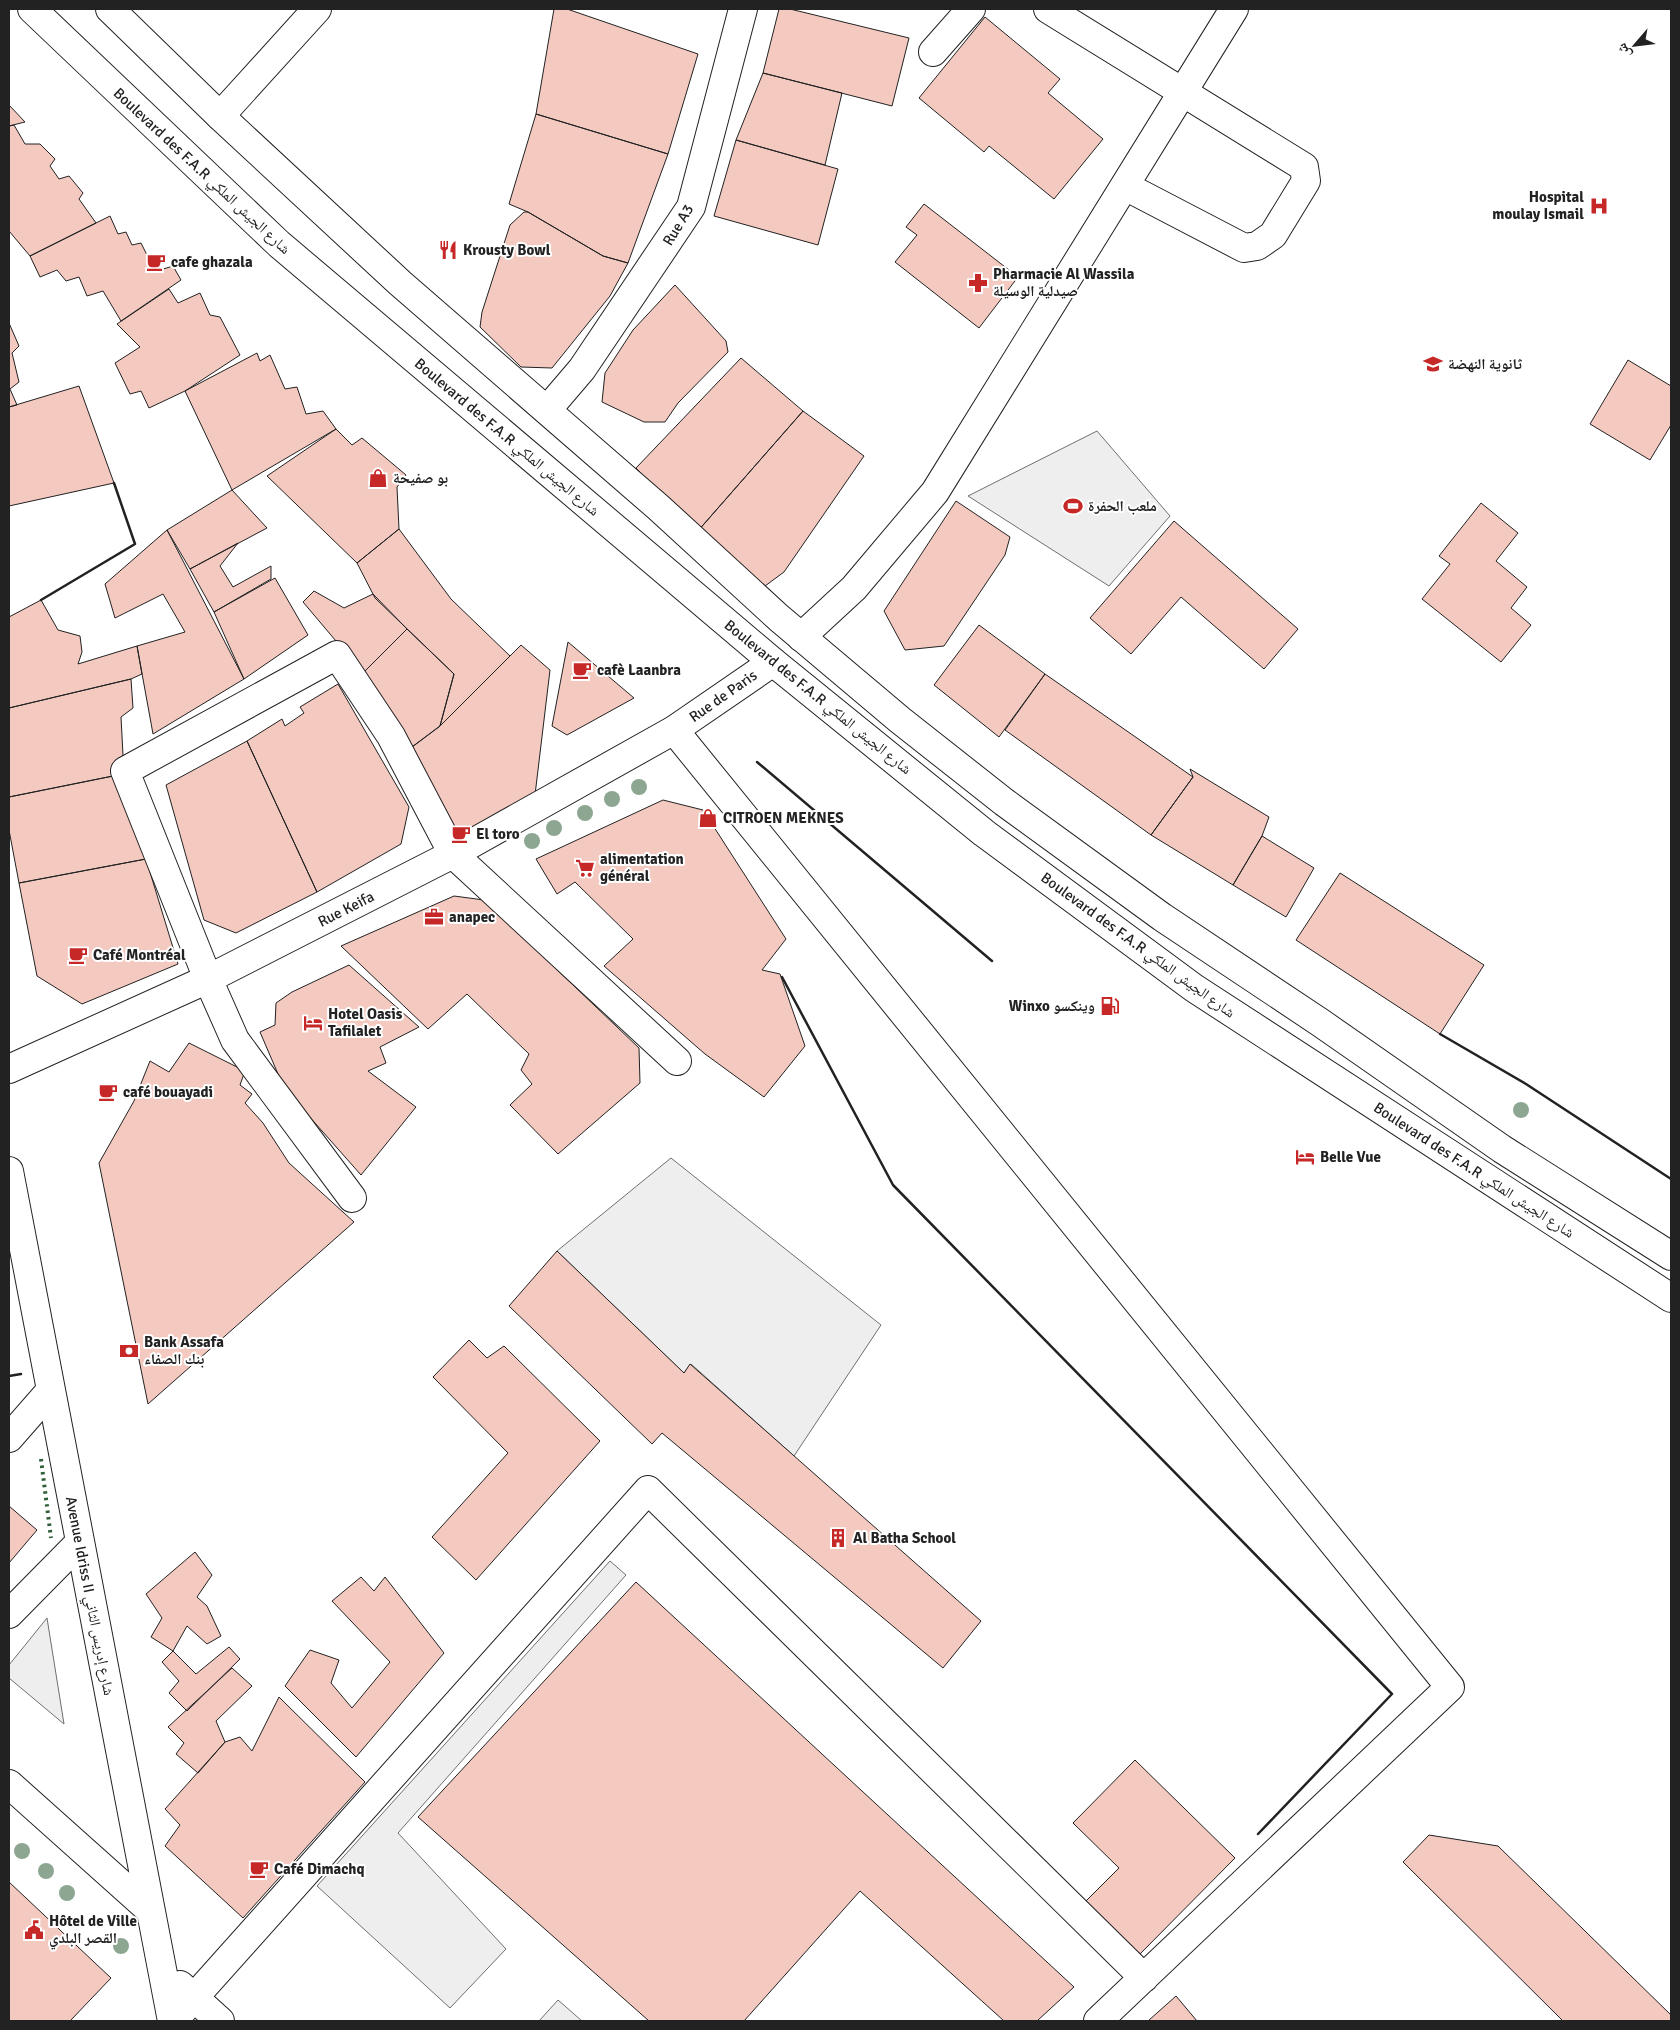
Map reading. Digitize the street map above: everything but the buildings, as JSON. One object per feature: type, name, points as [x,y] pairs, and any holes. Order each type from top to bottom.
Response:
[{"type":"main road","name":"Boulevard des F.A.R شارع الجيش الملكي","points":[[32,9],[279,244],[773,662],[984,833],[1194,988],[1671,1298]]},
{"type":"main road","points":[[110,9],[220,116],[400,283],[658,507],[801,636],[900,720],[1004,802],[1162,917],[1321,1023],[1502,1149],[1671,1256]]},
{"type":"main road","points":[[220,116],[317,9]]},
{"type":"main road","name":"Rue A3","points":[[547,410],[582,370],[691,207],[743,9]]},
{"type":"main road","points":[[933,52],[971,9]]},
{"type":"main road","points":[[1048,9],[1304,168],[1306,181],[1273,235],[1257,246],[1244,248],[1125,186]]},
{"type":"main road","points":[[801,636],[854,588],[935,492],[1234,9]]},
{"type":"main road","points":[[352,1198],[235,1040],[208,979],[125,771],[337,655],[391,736],[453,854],[677,1061]]},
{"type":"main road","name":"Rue de Paris","points":[[674,730],[773,662]]},
{"type":"main road","points":[[674,730],[1450,1687],[1098,2021]]},
{"type":"main road","name":"Rue Keifa","points":[[9,1069],[208,979],[453,854],[674,730]]},
{"type":"main road","name":"Avenue Idriss II شارع إدريس الثاني","points":[[9,1171],[18,1266],[51,1390],[172,2021]]},
{"type":"main road","points":[[9,1438],[51,1390]]},
{"type":"main road","points":[[172,2021],[648,1490],[1144,1978]]},
{"type":"main road","points":[[9,1614],[80,1542]]},
{"type":"main road","points":[[9,1784],[151,1911]]},
{"type":"main road","points":[[162,1969],[220,2021]]},
{"type":"shaded area","name":"ملعب الحفرة","points":[[1097,431],[1170,516],[1109,586],[968,496]]},
{"type":"shaded area","points":[[671,1158],[881,1325],[794,1456],[691,1364],[684,1373],[557,1251]]},
{"type":"shaded area","points":[[610,1561],[626,1575],[398,1833],[506,1949],[450,2008],[317,1886]]},
{"type":"shaded area","points":[[47,1618],[64,1724],[9,1678],[9,1665]]},
{"type":"shaded area","points":[[558,2000],[582,2021],[539,2021]]},
{"type":"hedge","points":[[41,1459],[51,1538]]},
{"type":"wall","points":[[41,600],[135,544],[114,483]]},
{"type":"wall","points":[[757,762],[992,961]]},
{"type":"wall","points":[[782,977],[893,1185],[1392,1694],[1258,1834]]},
{"type":"wall","points":[[1440,1034],[1526,1084],[1671,1179]]},
{"type":"wall","points":[[9,1376],[21,1374]]},
{"type":"place","name":"Hospital moulay Ismail","points":[[1599,206]]},
{"type":"place","name":"Krousty Bowl","points":[[448,250]]},
{"type":"place","name":"cafe ghazala","points":[[156,262]]},
{"type":"place","name":"Pharmacie Al Wassila صيدلية الوسيلة","points":[[978,283]]},
{"type":"place","name":"ثانوية النهضة","points":[[1433,364]]},
{"type":"place","name":"بو صفيحة","points":[[378,478]]},
{"type":"place","name":"ملعب الحفرة","points":[[1073,506]]},
{"type":"place","name":"cafè Laanbra","points":[[582,670]]},
{"type":"place","name":"CITROEN MEKNES","points":[[708,818]]},
{"type":"place","name":"El toro","points":[[461,834]]},
{"type":"place","name":"alimentation général","points":[[585,868]]},
{"type":"place","name":"anapec","points":[[434,917]]},
{"type":"place","name":"Café Montréal","points":[[78,955]]},
{"type":"place","name":"Winxo وينكسو","points":[[1110,1006]]},
{"type":"place","name":"Hotel Oasis Tafilalet","points":[[313,1023]]},
{"type":"place","name":"café bouayadi","points":[[108,1092]]},
{"type":"place","name":"Belle Vue","points":[[1305,1157]]},
{"type":"place","name":"Bank Assafa بنك الصفاء","points":[[129,1351]]},
{"type":"place","name":"Al Batha School","points":[[838,1538]]},
{"type":"place","name":"Café Dimachq","points":[[259,1869]]},
{"type":"place","name":"Hôtel de Ville القصر البلدي","points":[[34,1930]]}]
